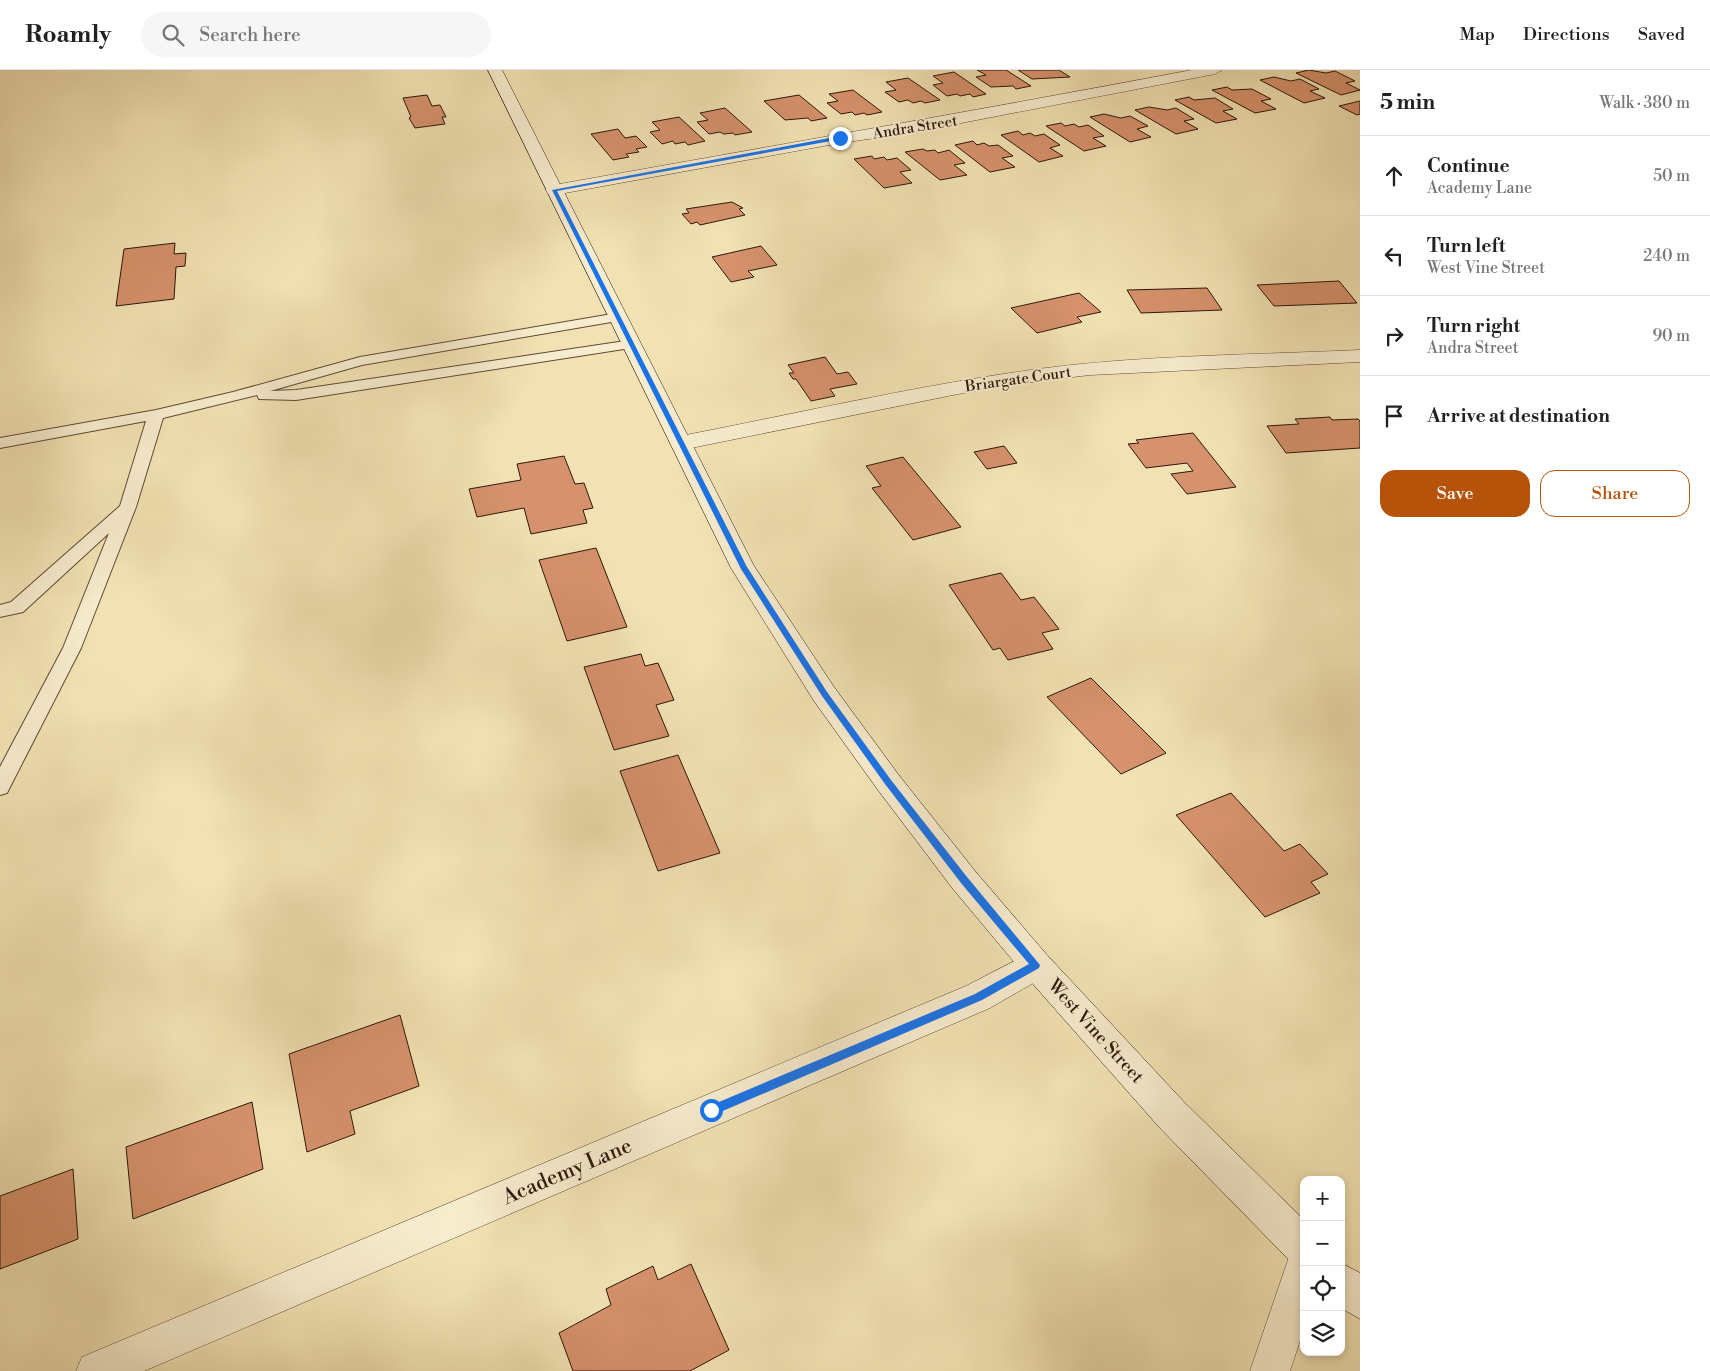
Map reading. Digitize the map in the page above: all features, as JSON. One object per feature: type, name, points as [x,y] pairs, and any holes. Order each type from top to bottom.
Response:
[{"type":"street","name":"West Vine Street","points":[[495,70],[744,568],[824,694],[888,782],[958,873],[1036,965],[1172,1115],[1300,1243]]},
{"type":"street","name":"Andra Street","points":[[554,190],[840,138],[960,119],[1215,70]]},
{"type":"street","name":"Briargate Court","points":[[681,443],[958,388],[1038,375],[1090,369],[1360,356]]},
{"type":"street","name":"Academy Lane","points":[[96,1371],[978,997],[1036,965]]},
{"type":"street","points":[[1270,1371],[1300,1280]]},
{"type":"street","points":[[1345,1286],[1360,1299]]},
{"type":"lane","points":[[0,443],[156,414],[236,396],[360,361],[618,317]]},
{"type":"lane","points":[[236,396],[296,395],[632,344]]},
{"type":"lane","points":[[0,787],[72,648],[128,508],[156,414]]},
{"type":"lane","points":[[0,621],[8,609],[128,508]]},
{"type":"building","points":[[977,70],[1006,70],[1031,86],[1016,89],[1013,86],[991,87],[976,77],[986,75]]},
{"type":"building","points":[[1018,70],[1059,70],[1070,77],[1032,79]]},
{"type":"building","points":[[1309,70],[1326,73],[1335,71],[1355,81],[1346,83],[1360,90],[1341,95],[1296,73]]},
{"type":"building","points":[[954,72],[986,94],[973,97],[970,94],[947,96],[933,85],[943,83],[933,76]]},
{"type":"building","points":[[1274,77],[1291,81],[1300,79],[1319,89],[1310,91],[1325,98],[1304,103],[1260,80]]},
{"type":"building","points":[[908,78],[940,100],[925,103],[921,101],[913,103],[908,100],[899,102],[885,92],[896,90],[886,82]]},
{"type":"building","points":[[1227,87],[1232,90],[1252,89],[1271,99],[1261,101],[1276,109],[1255,113],[1212,90]]},
{"type":"building","points":[[853,90],[882,112],[867,115],[864,113],[855,115],[852,112],[841,114],[827,103],[838,101],[829,94]]},
{"type":"building","points":[[427,95],[432,106],[440,105],[446,117],[442,117],[445,124],[415,128],[409,118],[411,117],[403,98]]},
{"type":"building","points":[[799,95],[827,118],[811,121],[808,118],[785,120],[764,101]]},
{"type":"building","points":[[1189,97],[1194,100],[1215,98],[1233,109],[1223,111],[1237,119],[1216,123],[1175,100]]},
{"type":"building","points":[[1360,101],[1360,114],[1357,115],[1339,106]]},
{"type":"building","points":[[1149,107],[1167,110],[1176,108],[1194,119],[1184,121],[1198,129],[1176,134],[1135,110]]},
{"type":"building","points":[[725,108],[752,132],[735,135],[733,133],[724,134],[720,132],[709,134],[697,122],[708,120],[700,113]]},
{"type":"building","points":[[1104,114],[1121,118],[1130,116],[1148,126],[1137,129],[1151,137],[1130,142],[1090,117]]},
{"type":"building","points":[[679,117],[705,141],[688,145],[685,142],[675,144],[673,141],[662,144],[650,132],[660,130],[652,122]]},
{"type":"building","points":[[1061,123],[1065,126],[1074,124],[1079,127],[1088,125],[1104,136],[1093,138],[1106,146],[1084,151],[1046,126]]},
{"type":"building","points":[[618,129],[625,138],[636,136],[647,147],[636,149],[639,152],[626,154],[629,157],[613,160],[591,134]]},
{"type":"building","points":[[1018,131],[1023,135],[1030,133],[1035,136],[1044,134],[1060,145],[1050,148],[1063,156],[1039,162],[1001,135]]},
{"type":"building","points":[[973,141],[977,145],[984,143],[989,146],[998,145],[1013,156],[1002,158],[1015,167],[990,172],[955,145]]},
{"type":"building","points":[[923,149],[927,151],[935,150],[938,153],[949,150],[965,163],[954,165],[967,175],[940,180],[905,152]]},
{"type":"building","points":[[872,156],[874,159],[884,157],[887,160],[897,158],[911,170],[900,172],[912,183],[884,188],[854,159]]},
{"type":"building","points":[[732,202],[743,208],[739,209],[745,215],[700,225],[697,222],[691,224],[682,214],[689,213],[686,209]]},
{"type":"building","points":[[175,243],[174,254],[186,253],[185,266],[176,267],[174,299],[116,306],[124,249]]},
{"type":"building","points":[[761,246],[777,265],[748,271],[754,277],[731,282],[712,257]]},
{"type":"building","points":[[1339,281],[1357,303],[1274,306],[1257,285]]},
{"type":"building","points":[[1207,288],[1222,310],[1141,313],[1127,290]]},
{"type":"building","points":[[1079,293],[1101,312],[1077,317],[1082,322],[1037,333],[1011,308]]},
{"type":"building","points":[[825,357],[837,374],[848,372],[857,384],[830,389],[835,396],[811,401],[796,379],[793,379],[789,373],[794,373],[788,365]]},
{"type":"building","points":[[1330,417],[1332,420],[1358,419],[1360,421],[1360,448],[1286,453],[1267,426],[1299,424],[1295,419]]},
{"type":"building","points":[[1193,433],[1236,487],[1187,494],[1171,474],[1193,471],[1187,463],[1146,468],[1128,444],[1139,443],[1136,440]]},
{"type":"building","points":[[1004,446],[1017,463],[987,469],[974,452]]},
{"type":"building","points":[[564,456],[575,484],[584,483],[593,508],[583,510],[587,523],[531,534],[524,508],[477,517],[469,489],[521,480],[517,464]]},
{"type":"building","points":[[903,457],[961,527],[913,540],[872,488],[881,486],[866,466]]},
{"type":"building","points":[[596,548],[627,627],[567,641],[539,560]]},
{"type":"building","points":[[1001,573],[1021,600],[1034,597],[1059,629],[1042,633],[1053,649],[1008,660],[1000,648],[993,650],[949,585]]},
{"type":"building","points":[[641,654],[645,666],[658,663],[674,700],[656,705],[669,736],[614,750],[584,667]]},
{"type":"building","points":[[1091,678],[1166,753],[1121,774],[1047,697]]},
{"type":"building","points":[[678,755],[720,853],[658,871],[620,771]]},
{"type":"building","points":[[1231,793],[1284,851],[1300,844],[1328,874],[1311,882],[1320,893],[1265,917],[1176,815]]},
{"type":"building","points":[[400,1015],[419,1086],[350,1111],[355,1134],[307,1152],[289,1054]]},
{"type":"building","points":[[252,1102],[263,1169],[133,1219],[126,1147]]},
{"type":"building","points":[[73,1169],[78,1239],[0,1269],[0,1196]]},
{"type":"building","points":[[691,1264],[729,1350],[690,1371],[573,1371],[559,1333],[611,1305],[606,1289],[653,1266],[658,1280]]},
{"type":"route","points":[[711,1110],[978,997],[1036,965],[964,880],[888,782],[824,694],[744,568],[554,190],[840,138]]}]
